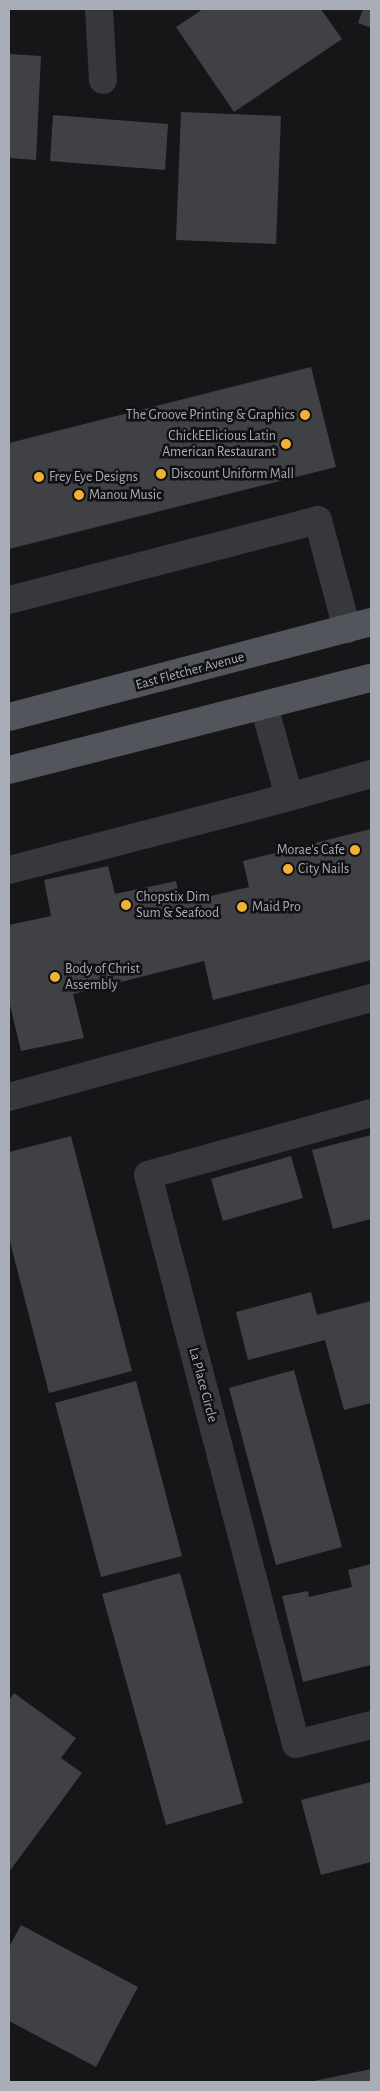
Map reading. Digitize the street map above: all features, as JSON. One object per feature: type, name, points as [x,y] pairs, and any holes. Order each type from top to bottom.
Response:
[{"type":"main road","name":"East Fletcher Avenue","points":[[9,716],[359,626]]},
{"type":"main road","points":[[9,770],[371,678]]},
{"type":"street","points":[[99,9],[103,80]]},
{"type":"street","points":[[9,600],[318,520],[359,626]]},
{"type":"street","points":[[264,706],[289,797]]},
{"type":"street","points":[[9,870],[371,774]]},
{"type":"street","points":[[9,1097],[371,998]]},
{"type":"street","name":"La Place Circle","points":[[371,1113],[148,1175],[296,1744],[371,1725]]},
{"type":"building","points":[[203,9],[321,9],[342,39],[234,112],[176,27]]},
{"type":"building","points":[[363,9],[371,9],[371,28],[358,23]]},
{"type":"building","points":[[9,54],[41,56],[36,160],[9,158]]},
{"type":"building","points":[[181,112],[281,116],[276,244],[176,240]]},
{"type":"building","points":[[53,115],[168,124],[165,170],[50,161]]},
{"type":"building","points":[[311,367],[336,467],[9,549],[9,443]]},
{"type":"building","points":[[371,829],[371,960],[213,1000],[204,961],[73,994],[84,1038],[21,1051],[9,1001],[9,925],[51,916],[44,880],[108,866],[115,894],[176,881],[181,903],[249,887],[243,861]]},
{"type":"building","points":[[371,1135],[371,1219],[333,1229],[312,1150]]},
{"type":"building","points":[[71,1136],[132,1371],[49,1393],[9,1238],[9,1152]]},
{"type":"building","points":[[291,1156],[303,1198],[223,1221],[211,1179]]},
{"type":"building","points":[[311,1292],[317,1315],[371,1301],[371,1403],[344,1410],[325,1340],[248,1360],[236,1312]]},
{"type":"building","points":[[294,1370],[342,1547],[276,1565],[229,1388]]},
{"type":"building","points":[[136,1381],[182,1556],[101,1577],[55,1403]]},
{"type":"building","points":[[371,1564],[371,1665],[303,1682],[282,1596],[308,1591],[309,1597],[352,1587],[348,1570]]},
{"type":"building","points":[[180,1573],[243,1803],[166,1825],[102,1594]]},
{"type":"building","points":[[14,1693],[76,1738],[61,1758],[82,1773],[9,1872],[9,1700]]},
{"type":"building","points":[[371,1782],[371,1862],[321,1875],[301,1800]]},
{"type":"building","points":[[21,1925],[138,1987],[96,2067],[9,2021],[9,1947]]},
{"type":"building","points":[[371,2069],[371,2082],[314,2082],[314,2081]]},
{"type":"place","name":"The Groove Printing & Graphics","points":[[305,415]]},
{"type":"place","name":"ChickEElicious Latin American Restaurant","points":[[286,444]]},
{"type":"place","name":"Discount Uniform Mall","points":[[161,474]]},
{"type":"place","name":"Frey Eye Designs","points":[[39,477]]},
{"type":"place","name":"Manou Music","points":[[79,495]]},
{"type":"place","name":"Morae's Cafe","points":[[355,850]]},
{"type":"place","name":"City Nails","points":[[288,869]]},
{"type":"place","name":"Chopstix Dim Sum & Seafood","points":[[126,905]]},
{"type":"place","name":"Maid Pro","points":[[242,907]]},
{"type":"place","name":"Body of Christ Assembly","points":[[55,977]]}]
